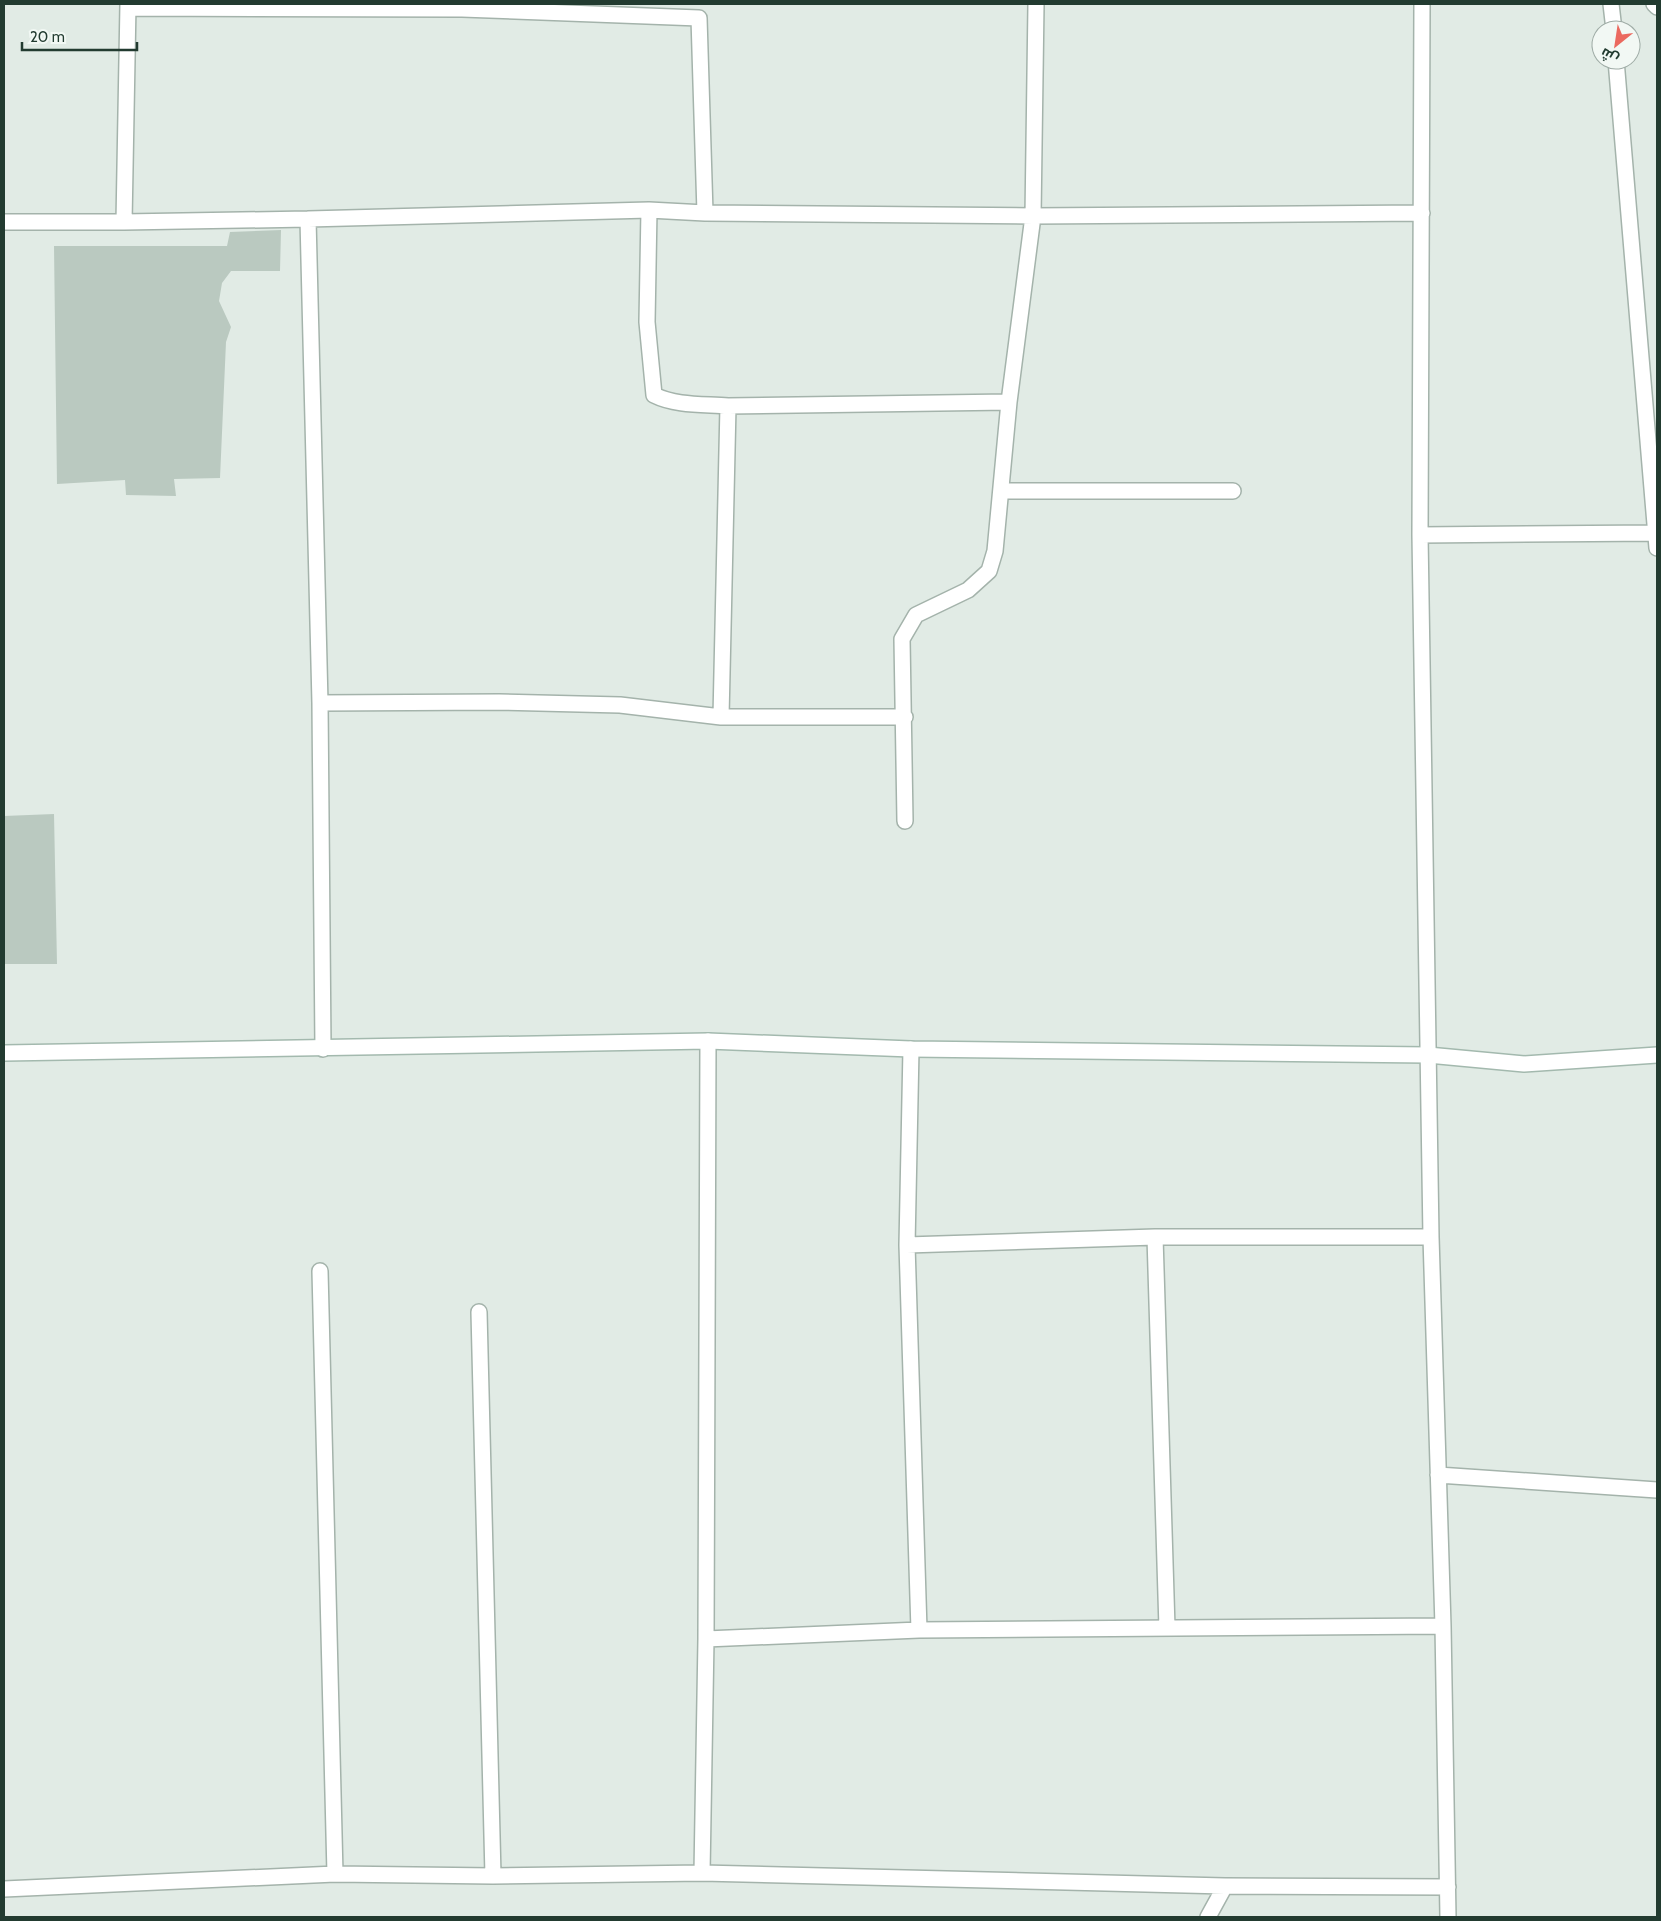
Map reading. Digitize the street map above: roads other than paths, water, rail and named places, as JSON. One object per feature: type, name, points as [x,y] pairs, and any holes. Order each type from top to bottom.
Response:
[{"type":"street","points":[[905,820],[902,639],[916,615],[968,590],[989,571],[995,551],[1009,402],[1032,216],[1036,4]]},
{"type":"street","points":[[1422,4],[1420,535],[1431,1237],[1443,1626],[1448,1917]]},
{"type":"street","points":[[1612,4],[1613,20]]},
{"type":"street","points":[[124,222],[128,6],[462,6],[698,11],[705,214]]},
{"type":"street","points":[[1617,70],[1657,548]]},
{"type":"street","points":[[4,222],[308,219],[649,210],[705,214],[1032,216],[1422,213]]},
{"type":"street","points":[[649,210],[647,322],[654,395],[663,400],[728,406],[1009,402]]},
{"type":"street","points":[[308,219],[320,704],[323,1049]]},
{"type":"street","points":[[721,717],[728,406]]},
{"type":"street","points":[[1002,492],[1233,491]]},
{"type":"street","points":[[1420,535],[1657,533]]},
{"type":"street","points":[[320,704],[499,702],[601,705],[721,717],[904,716]]},
{"type":"street","points":[[4,1053],[708,1041],[911,1049],[1428,1055],[1524,1064],[1657,1055]]},
{"type":"street","points":[[702,1873],[706,1639],[708,1041]]},
{"type":"street","points":[[911,1049],[907,1244],[919,1630]]},
{"type":"street","points":[[907,1244],[1155,1237],[1431,1237]]},
{"type":"street","points":[[1155,1237],[1167,1628]]},
{"type":"street","points":[[320,1271],[335,1874]]},
{"type":"street","points":[[478,1312],[493,1876]]},
{"type":"street","points":[[1438,1476],[1657,1490]]},
{"type":"street","points":[[706,1639],[919,1630],[1443,1626]]},
{"type":"street","points":[[4,1889],[335,1874],[493,1876],[702,1873],[1225,1886],[1448,1886]]},
{"type":"street","points":[[1208,1917],[1225,1886]]}]
